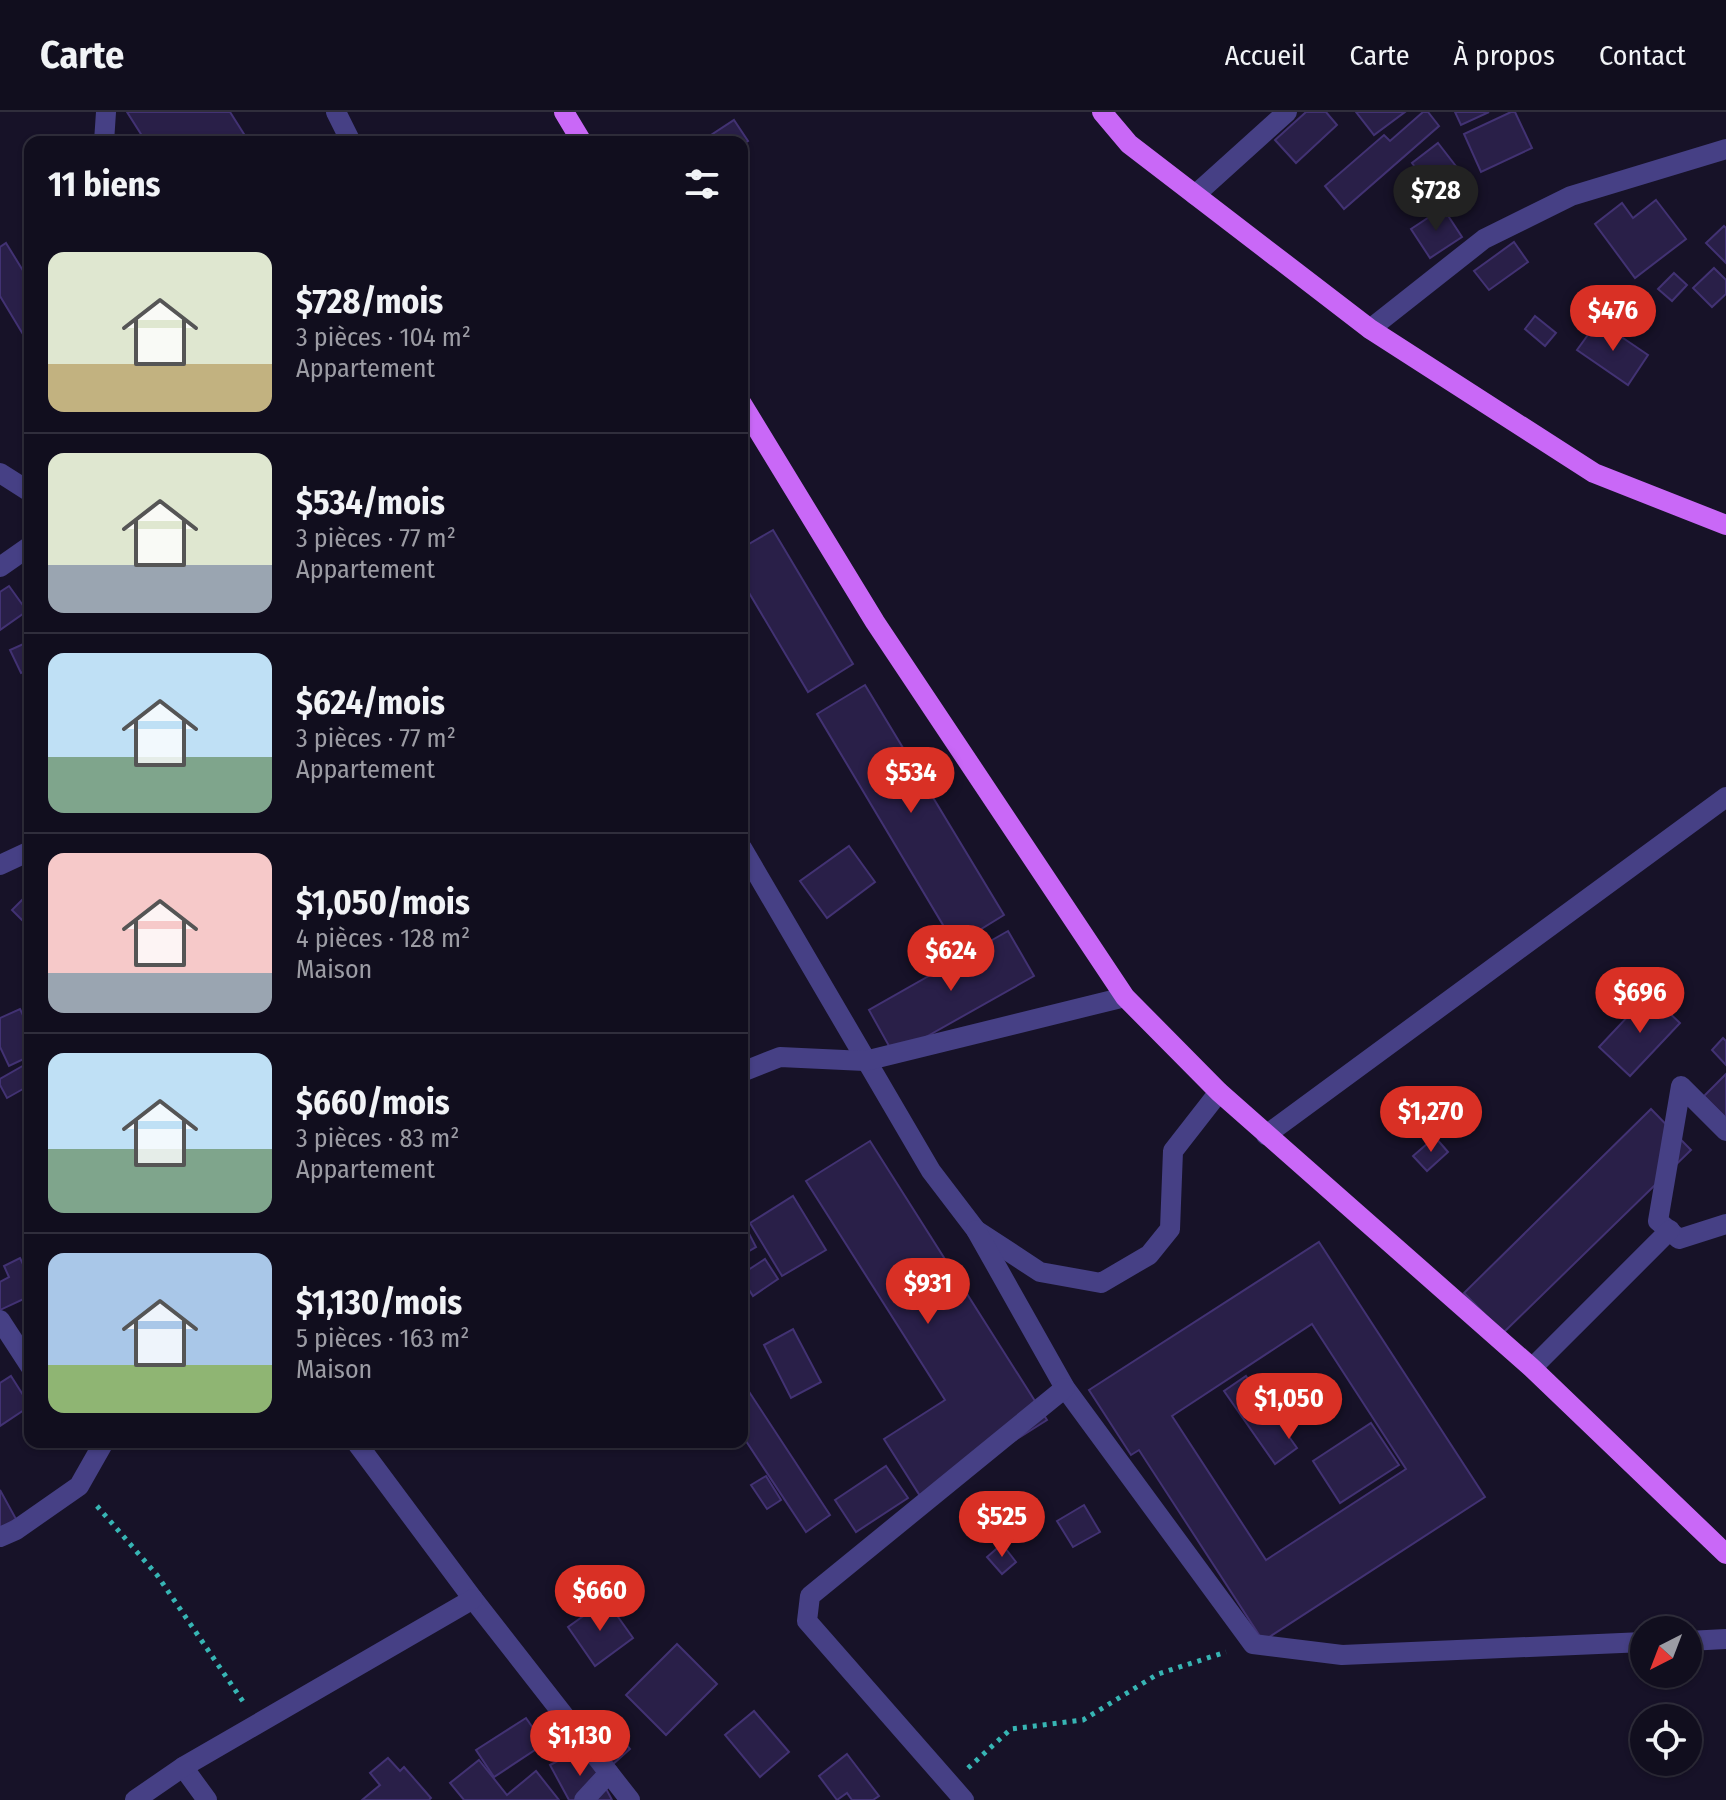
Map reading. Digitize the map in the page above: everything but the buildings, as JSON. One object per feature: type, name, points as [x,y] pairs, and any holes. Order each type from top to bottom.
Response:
[{"type":"main road","points":[[564,112],[578,136]]},
{"type":"main road","points":[[1102,112],[1129,144],[1370,329],[1594,473],[1726,525]]},
{"type":"main road","points":[[748,414],[875,622],[1125,997],[1219,1092],[1532,1368],[1726,1554]]},
{"type":"street","points":[[104,136],[106,112]]},
{"type":"street","points":[[336,112],[348,136]]},
{"type":"street","points":[[1195,195],[1287,112]]},
{"type":"street","points":[[1370,329],[1484,239],[1571,196],[1726,149]]},
{"type":"street","points":[[0,473],[24,488]]},
{"type":"street","points":[[0,567],[24,550]]},
{"type":"street","points":[[1266,1135],[1726,797]]},
{"type":"street","points":[[0,865],[24,854]]},
{"type":"street","points":[[748,858],[931,1171],[976,1230],[1065,1388],[1253,1644],[1342,1655],[1630,1643]]},
{"type":"street","points":[[748,1070],[780,1057],[865,1061],[1125,997]]},
{"type":"street","points":[[1726,1131],[1681,1086],[1658,1221],[1679,1239],[1726,1224]]},
{"type":"street","points":[[976,1230],[1040,1272],[1101,1283],[1149,1255],[1170,1229],[1173,1151],[1219,1092]]},
{"type":"street","points":[[1532,1368],[1670,1230]]},
{"type":"street","points":[[0,1320],[24,1357]]},
{"type":"street","points":[[957,1792],[807,1621],[810,1596],[1065,1388]]},
{"type":"street","points":[[0,1537],[16,1530],[79,1486],[101,1448]]},
{"type":"street","points":[[360,1448],[473,1599],[630,1800]]},
{"type":"street","points":[[135,1800],[183,1767],[473,1599]]},
{"type":"street","points":[[1702,1640],[1726,1639]]},
{"type":"street","points":[[183,1767],[207,1800]]},
{"type":"street","points":[[584,1800],[609,1773]]},
{"type":"path","points":[[79,1486],[157,1575],[258,1724]]},
{"type":"path","points":[[957,1792],[1011,1729],[1083,1720],[1158,1674],[1253,1644]]}]
